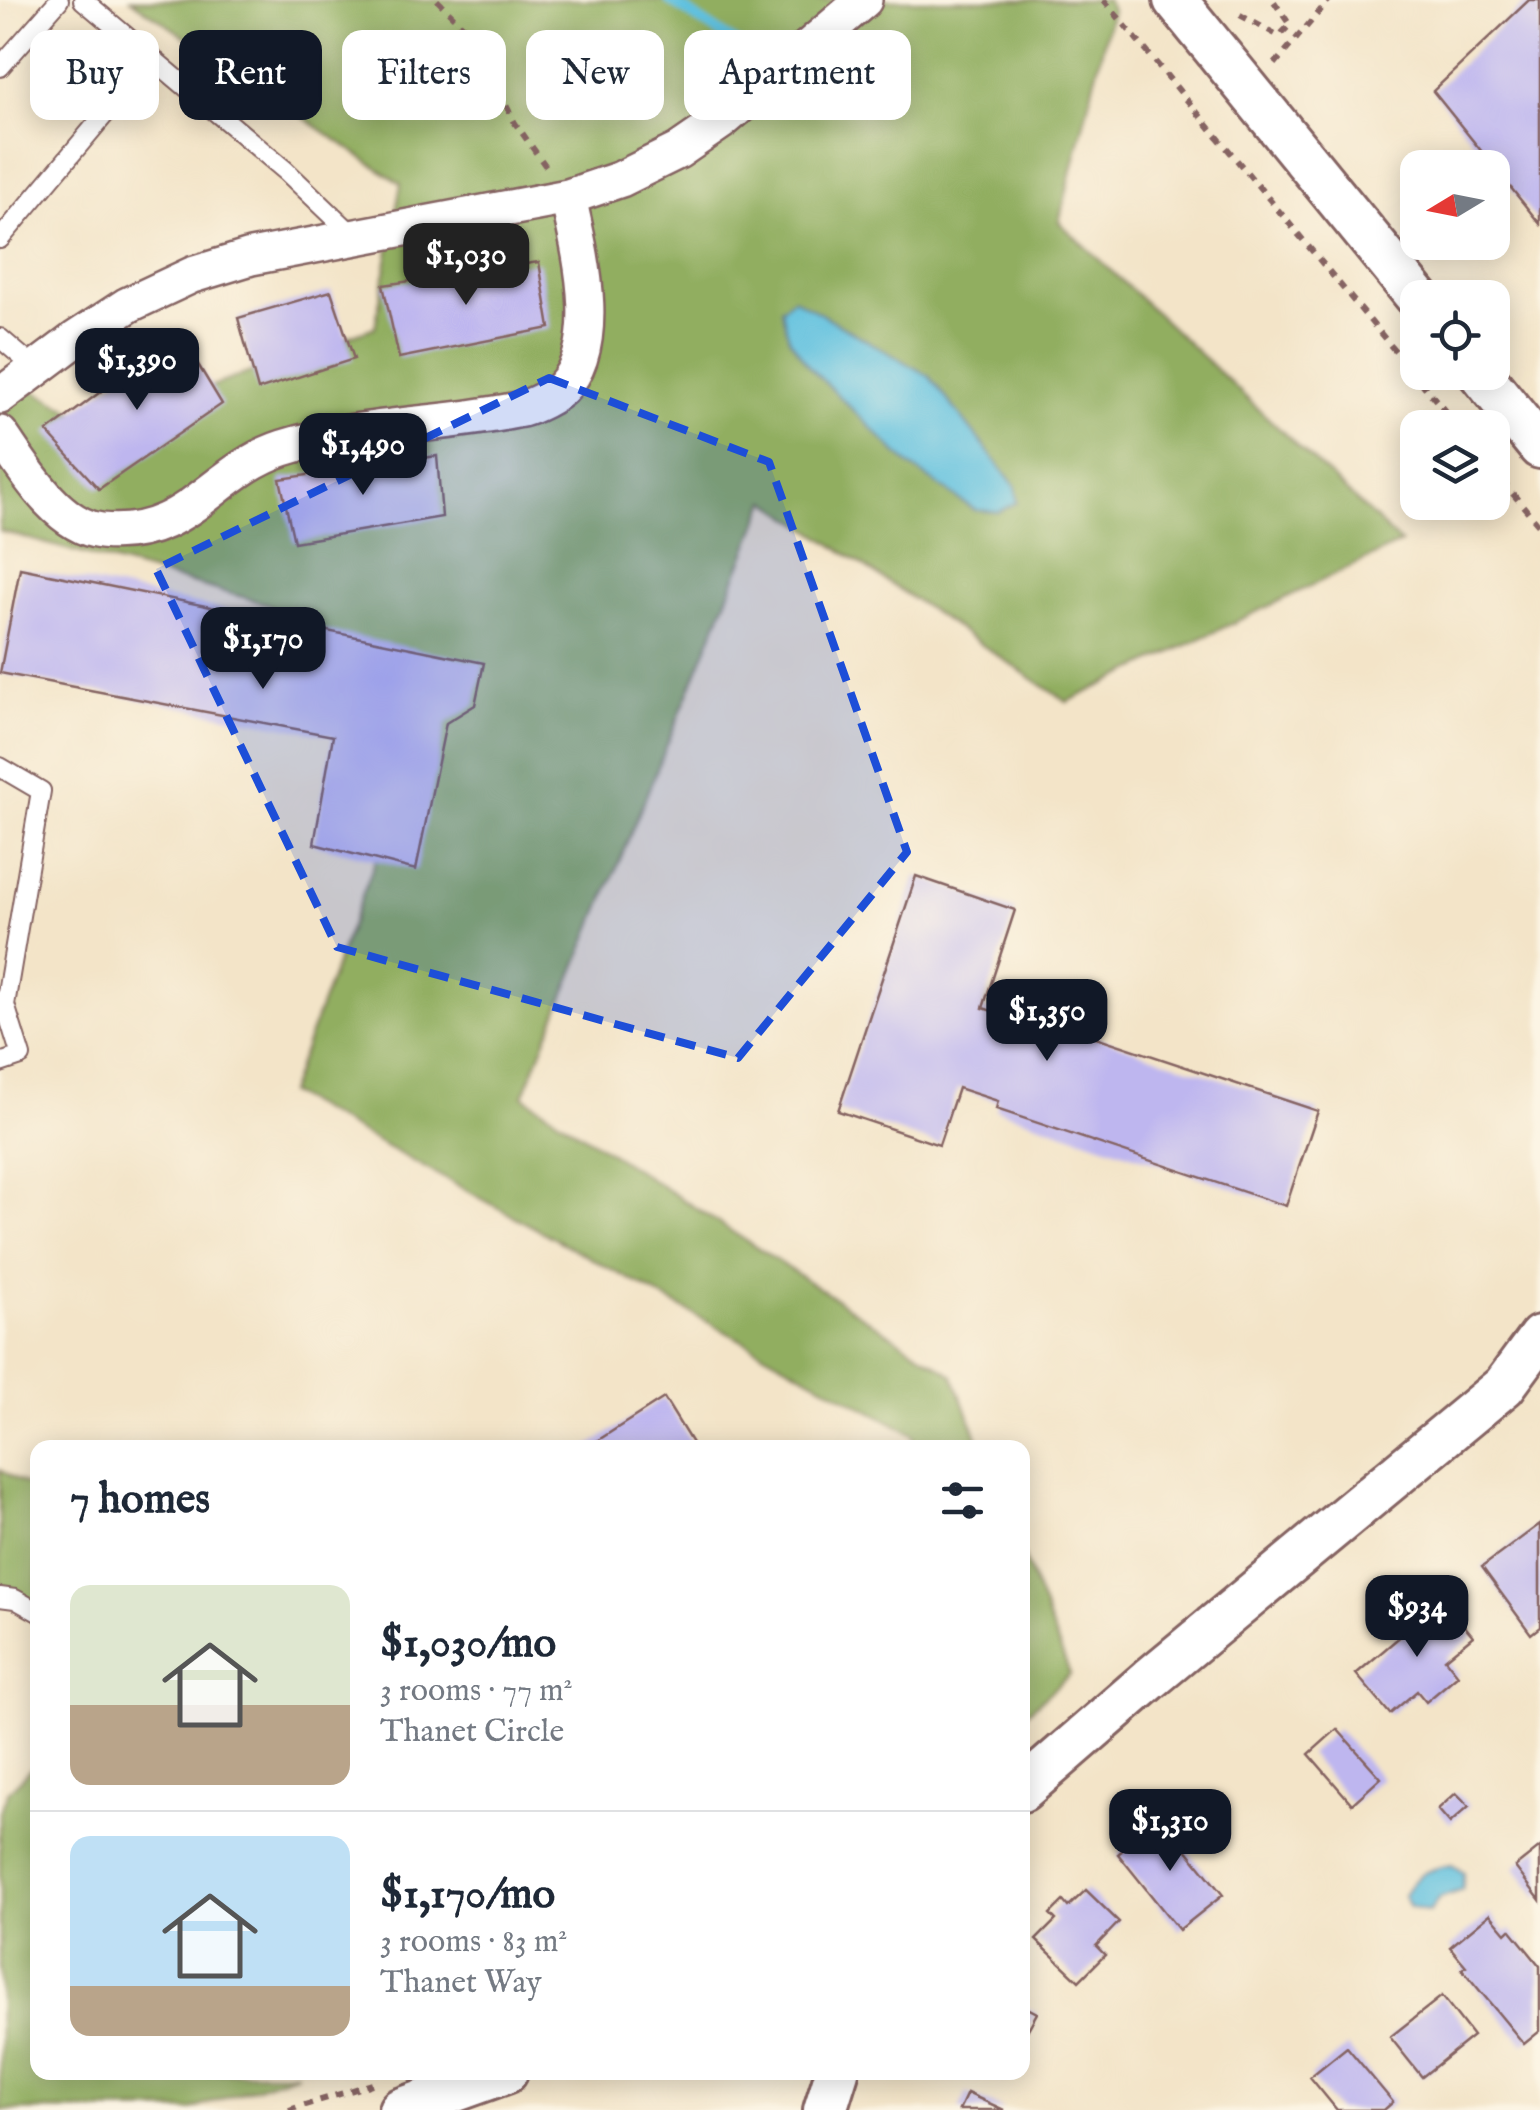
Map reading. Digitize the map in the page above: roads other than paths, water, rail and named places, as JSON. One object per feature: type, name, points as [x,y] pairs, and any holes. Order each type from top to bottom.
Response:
[{"type":"street","points":[[0,396],[128,306],[192,275],[252,256],[568,197],[620,179],[678,150],[723,120],[864,0]]},
{"type":"street","points":[[1183,3],[1404,280]]},
{"type":"street","points":[[0,434],[45,498],[80,524],[100,531],[166,524],[251,460],[284,448],[363,431],[526,408],[562,388],[584,340],[584,269],[568,197]]},
{"type":"street","points":[[1494,390],[1540,447]]},
{"type":"street","points":[[1030,1783],[1150,1679],[1522,1378],[1540,1336]]},
{"type":"street","points":[[390,2096],[467,2080]]},
{"type":"lane","points":[[0,67],[59,0]]},
{"type":"lane","points":[[83,0],[118,30]]},
{"type":"lane","points":[[159,64],[286,171],[356,237]]},
{"type":"lane","points":[[0,239],[100,120]]},
{"type":"lane","points":[[0,338],[36,369]]},
{"type":"lane","points":[[0,767],[42,790],[5,1005],[22,1056],[0,1063]]},
{"type":"lane","points":[[0,1597],[30,1608]]},
{"type":"water","points":[[793,298],[929,376],[1016,487],[1017,502],[998,512],[975,510],[909,465],[809,367],[789,338],[781,309]]},
{"type":"water","points":[[1452,1865],[1464,1873],[1462,1890],[1439,1898],[1429,1912],[1410,1907],[1404,1895],[1418,1877]]},
{"type":"waterway","points":[[669,0],[715,30]]}]
